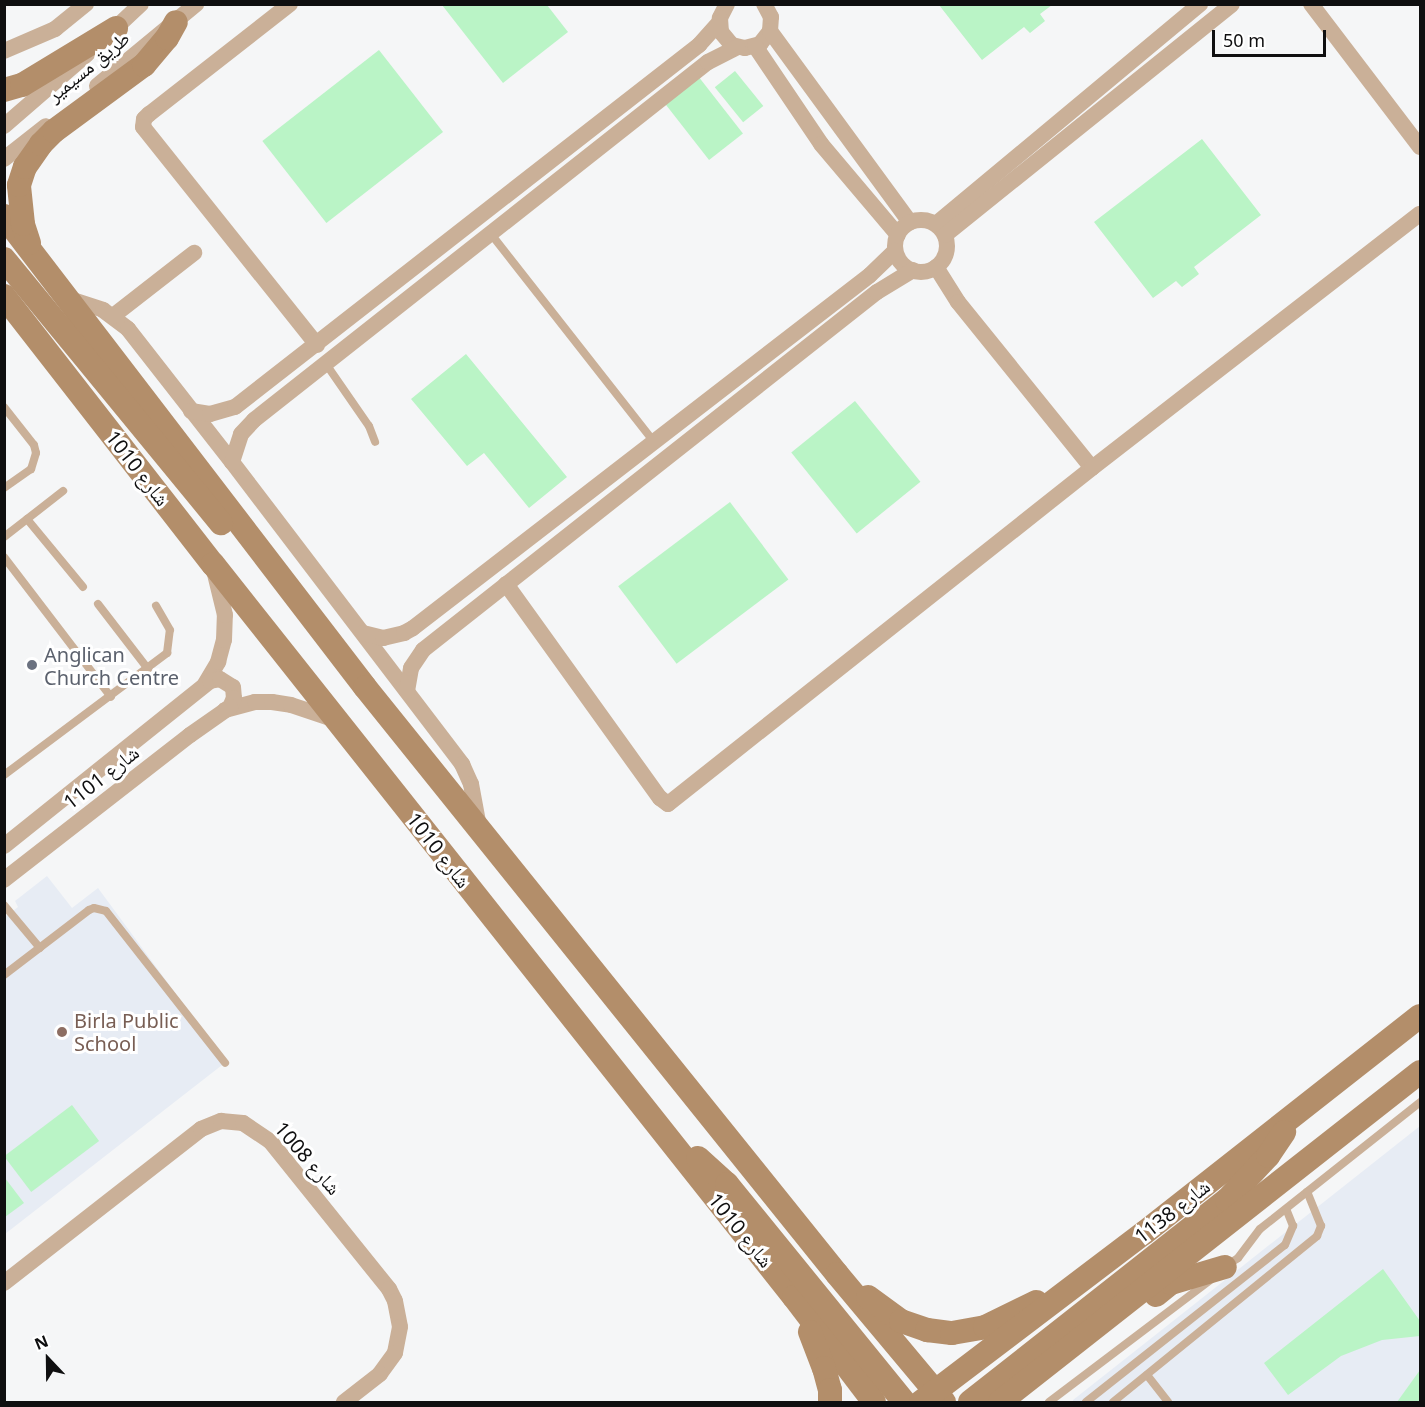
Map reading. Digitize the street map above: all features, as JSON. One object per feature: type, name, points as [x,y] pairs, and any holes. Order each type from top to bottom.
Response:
[{"type":"street","points":[[4,51],[55,29],[86,4]]},
{"type":"street","name":"طريق مسيمير","points":[[4,126],[141,4]]},
{"type":"street","name":"طريق مسيمير","points":[[4,159],[196,4]]},
{"type":"street","points":[[290,4],[149,114],[144,119],[143,127],[317,345]]},
{"type":"street","points":[[191,411],[219,414],[241,403],[699,45],[719,23],[727,4]]},
{"type":"street","points":[[940,230],[1200,4]]},
{"type":"street","points":[[940,230],[1232,4]]},
{"type":"street","points":[[1311,4],[1420,147]]},
{"type":"street","points":[[232,462],[241,434],[254,420],[708,62],[737,47],[755,46],[764,40],[770,31],[770,7]]},
{"type":"street","points":[[32,254],[20,200],[19,185],[25,167],[41,144],[54,131],[144,65],[176,22]]},
{"type":"street","points":[[719,23],[725,39],[737,47]]},
{"type":"street","points":[[4,90],[22,85],[116,28]]},
{"type":"street","points":[[770,31],[910,222]]},
{"type":"street","points":[[363,633],[384,638],[394,637],[420,623],[880,268],[896,243],[910,222],[923,220],[940,230],[945,256],[936,267],[921,272],[913,270],[899,259],[896,243],[821,144],[755,46]]},
{"type":"street","points":[[506,584],[660,798],[668,804],[1092,468],[1420,214]]},
{"type":"street","points":[[4,216],[365,687],[837,1274],[933,1400]]},
{"type":"street","points":[[114,316],[194,253]]},
{"type":"street","points":[[4,260],[220,523],[268,559]]},
{"type":"street","points":[[936,267],[958,302],[1092,468]]},
{"type":"street","points":[[408,690],[411,668],[431,643],[877,292],[913,270]]},
{"type":"street","points":[[67,298],[92,304],[114,316],[128,329],[232,462],[408,690],[462,764],[471,784],[479,826]]},
{"type":"street","name":"شارع 1010","points":[[6,299],[336,720],[794,1297],[874,1402]]},
{"type":"street","points":[[241,403],[244,411],[254,420]]},
{"type":"street","name":"شارع 1101","points":[[4,846],[205,684],[218,662],[224,640],[225,615],[213,564]]},
{"type":"street","points":[[420,623],[419,637],[431,643]]},
{"type":"street","points":[[205,684],[215,679],[229,683],[234,698],[225,710]]},
{"type":"street","name":"شارع 1101","points":[[4,880],[225,710],[255,702],[272,702],[291,705],[336,720]]},
{"type":"street","name":"شارع 1138","points":[[933,1400],[1420,1016]]},
{"type":"street","points":[[1000,1402],[1420,1072]]},
{"type":"street","points":[[970,1402],[1227,1200],[1268,1156],[1297,1113]]},
{"type":"street","points":[[651,1117],[727,1184],[904,1402]]},
{"type":"street","name":"شارع 1008","points":[[4,1283],[201,1129],[221,1121],[243,1124],[270,1141],[389,1289],[395,1301],[400,1327],[395,1353],[380,1374],[344,1402]]},
{"type":"street","points":[[837,1274],[901,1321],[927,1330],[961,1332],[985,1327],[1034,1302],[1144,1233]]},
{"type":"street","points":[[1025,1402],[1053,1362],[1082,1353],[1171,1283],[1225,1267]]},
{"type":"street","points":[[794,1297],[824,1368],[830,1402]]},
{"type":"lane","points":[[491,234],[654,442]]},
{"type":"lane","points":[[326,363],[369,426],[375,442]]},
{"type":"lane","points":[[4,407],[34,445],[36,453],[31,469],[4,488]]},
{"type":"lane","points":[[4,537],[63,491]]},
{"type":"lane","points":[[27,519],[83,587]]},
{"type":"lane","points":[[4,557],[111,697]]},
{"type":"lane","points":[[98,604],[148,669]]},
{"type":"lane","points":[[4,775],[167,653],[170,645],[170,630],[156,606]]},
{"type":"lane","points":[[4,905],[40,948]]},
{"type":"lane","points":[[4,975],[89,910],[106,911],[225,1063]]},
{"type":"lane","points":[[1049,1402],[1206,1285],[1238,1258],[1260,1229],[1420,1102]]},
{"type":"lane","points":[[1113,1402],[1317,1236],[1322,1226],[1307,1192]]},
{"type":"lane","points":[[1086,1402],[1284,1245],[1293,1226],[1286,1209]]},
{"type":"lane","points":[[1147,1375],[1168,1402]]},
{"type":"shaded area","points":[[47,876],[72,908],[98,888],[226,1062],[5,1234],[5,917],[18,907],[15,901]]},
{"type":"shaded area","points":[[1420,1126],[1420,1402],[1073,1402],[1073,1400]]},
{"type":"green space","points":[[442,5],[547,5],[568,32],[503,83]]},
{"type":"green space","points":[[939,5],[1052,5],[1040,14],[1045,21],[1030,33],[1024,27],[982,60]]},
{"type":"green space","points":[[379,50],[443,132],[326,223],[262,141]]},
{"type":"green space","points":[[735,71],[763,106],[743,122],[715,87]]},
{"type":"green space","points":[[698,76],[743,134],[709,160],[664,102]]},
{"type":"green space","points":[[1202,139],[1261,215],[1194,267],[1199,274],[1182,287],[1176,281],[1153,298],[1094,222]]},
{"type":"green space","points":[[466,354],[567,477],[529,508],[484,453],[467,466],[411,399]]},
{"type":"green space","points":[[855,401],[920,482],[857,533],[791,453]]},
{"type":"green space","points":[[730,502],[788,579],[677,664],[618,586]]},
{"type":"green space","points":[[72,1105],[99,1141],[31,1192],[4,1156]]},
{"type":"green space","points":[[5,1178],[24,1203],[5,1217]]},
{"type":"green space","points":[[1383,1269],[1420,1321],[1420,1336],[1382,1340],[1341,1356],[1288,1395],[1264,1363]]},
{"type":"green space","points":[[1420,1370],[1420,1402],[1397,1402]]},
{"type":"place","name":"Anglican Church Centre","points":[[32,665]]},
{"type":"place","name":"Birla Public School","points":[[62,1032]]}]
